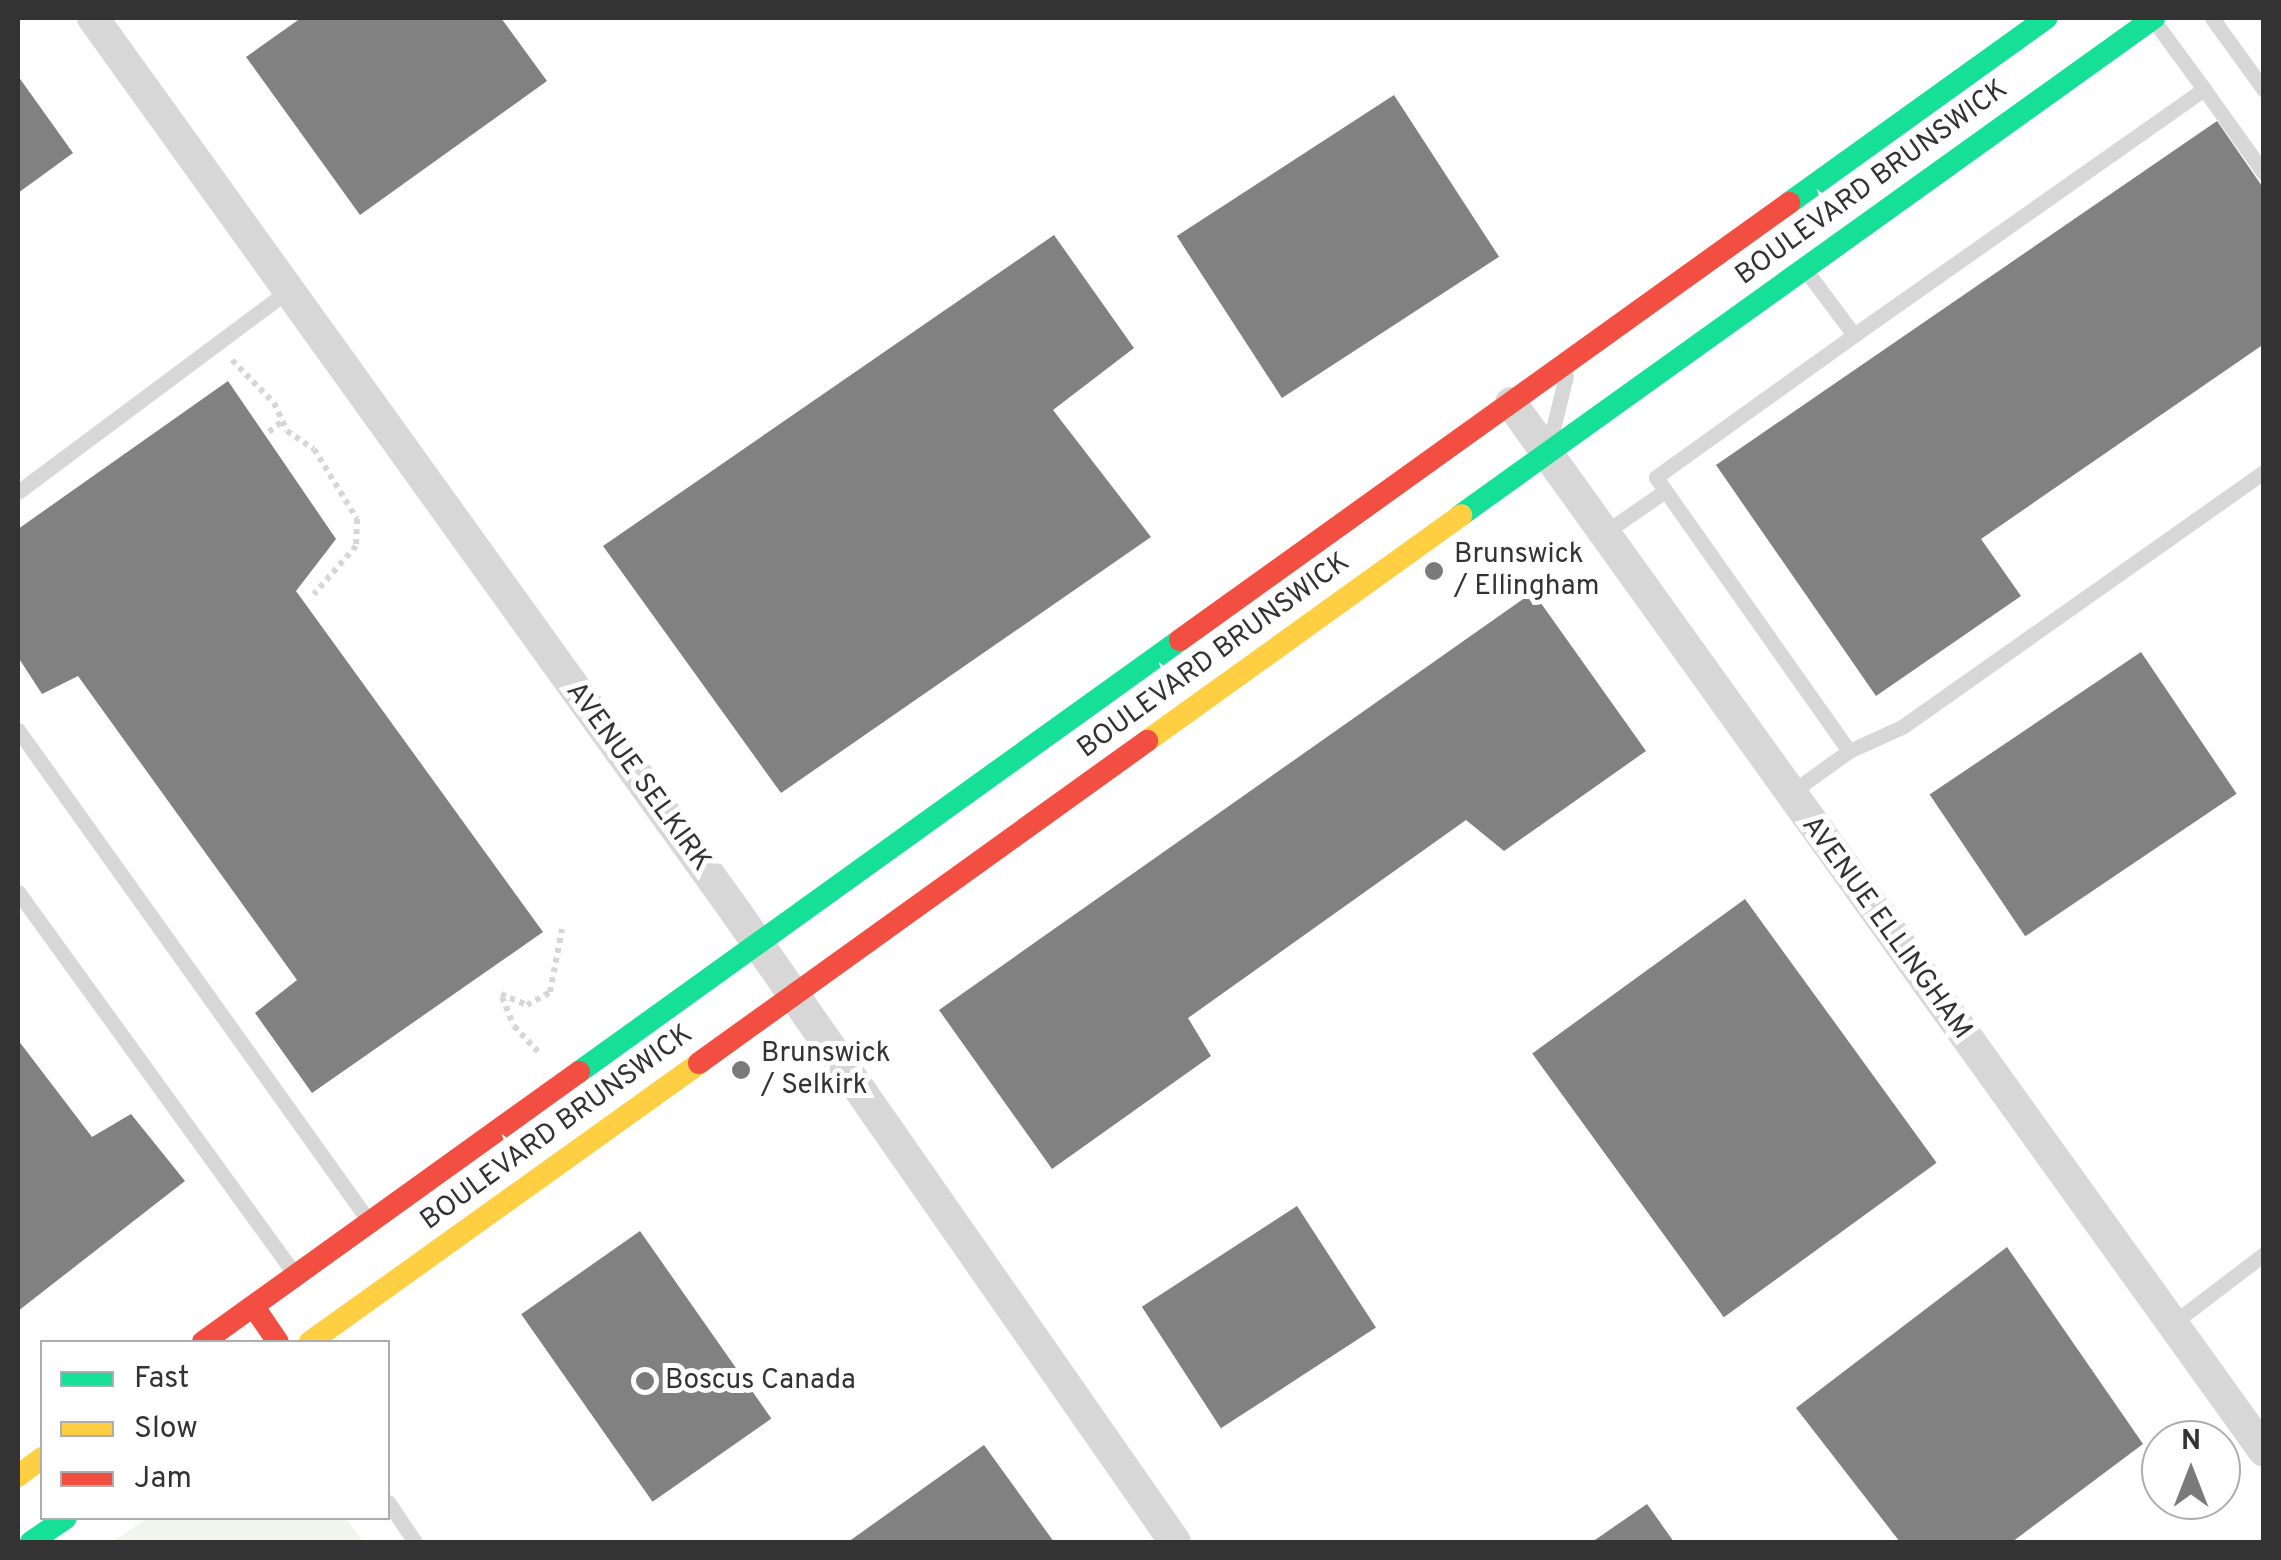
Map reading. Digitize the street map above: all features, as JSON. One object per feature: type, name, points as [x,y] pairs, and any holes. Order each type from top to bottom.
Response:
[{"type":"street","name":"AVENUE SELKIRK","points":[[93,18],[758,945],[1176,1542]]},
{"type":"street","name":"BOULEVARD BRUNSWICK","points":[[206,1340],[2046,18]]},
{"type":"street","name":"BOULEVARD BRUNSWICK","points":[[313,1340],[2154,18]]},
{"type":"street","name":"AVENUE ELLINGHAM","points":[[1511,402],[2264,1451]]},
{"type":"street","points":[[254,1307],[277,1340]]},
{"type":"street","points":[[18,1476],[40,1460]]},
{"type":"street","points":[[31,1542],[63,1520]]},
{"type":"lane","points":[[2154,18],[2264,172]]},
{"type":"lane","points":[[2212,18],[2264,90]]},
{"type":"lane","points":[[1849,752],[1656,477],[2204,89]]},
{"type":"lane","points":[[1804,268],[1854,336]]},
{"type":"lane","points":[[18,492],[289,290]]},
{"type":"lane","points":[[1547,453],[1568,362]]},
{"type":"lane","points":[[1790,794],[1849,752],[1902,727],[2264,472]]},
{"type":"lane","points":[[1604,533],[1666,492]]},
{"type":"lane","points":[[18,730],[371,1224]]},
{"type":"lane","points":[[18,892],[296,1277]]},
{"type":"lane","points":[[2172,1324],[2264,1254]]},
{"type":"lane","points":[[390,1505],[415,1542]]},
{"type":"path","points":[[227,355],[274,402],[281,422],[314,448],[357,519],[356,546],[314,594]]},
{"type":"path","points":[[270,432],[281,422]]},
{"type":"path","points":[[544,1062],[514,1026],[501,994],[527,1005],[550,992],[562,929]]},
{"type":"shaded area","points":[[145,1520],[347,1520],[364,1542],[112,1542]]},
{"type":"building","points":[[301,18],[501,18],[547,81],[360,215],[246,57]]},
{"type":"building","points":[[18,76],[73,153],[18,193]]},
{"type":"building","points":[[1394,95],[1499,257],[1282,398],[1177,236]]},
{"type":"building","points":[[2217,121],[2264,189],[2264,344],[1981,539],[2021,596],[1876,696],[1716,465]]},
{"type":"building","points":[[1054,235],[1134,348],[1053,410],[1151,537],[781,793],[603,546]]},
{"type":"building","points":[[228,381],[336,539],[296,591],[543,932],[312,1093],[255,1013],[297,980],[78,676],[42,694],[18,657],[18,529]]},
{"type":"building","points":[[1533,592],[1646,751],[1504,851],[1466,820],[1188,1018],[1211,1056],[1052,1169],[939,1010]]},
{"type":"building","points":[[2141,652],[2237,794],[2025,936],[1930,795]]},
{"type":"building","points":[[1745,899],[1937,1163],[1724,1317],[1532,1054]]},
{"type":"building","points":[[18,1040],[92,1137],[131,1114],[185,1181],[18,1311]]},
{"type":"building","points":[[1297,1206],[1376,1328],[1221,1428],[1142,1307]]},
{"type":"building","points":[[640,1231],[771,1419],[653,1502],[521,1314]]},
{"type":"building","points":[[2007,1247],[2141,1445],[2012,1542],[1900,1542],[1796,1408]]},
{"type":"building","points":[[984,1445],[1054,1542],[848,1542]]},
{"type":"building","points":[[1647,1504],[1674,1542],[1592,1542]]},
{"type":"traffic: fast","points":[[1789,203],[2046,18]]},
{"type":"traffic: fast","points":[[1461,515],[2154,18]]},
{"type":"traffic: fast","points":[[579,1072],[1180,640]]},
{"type":"traffic: fast","points":[[31,1542],[63,1520]]},
{"type":"traffic: slow","points":[[1147,741],[1461,515]]},
{"type":"traffic: slow","points":[[313,1340],[699,1063]]},
{"type":"traffic: slow","points":[[18,1476],[40,1460]]},
{"type":"traffic: jam","points":[[1180,640],[1789,203]]},
{"type":"traffic: jam","points":[[699,1063],[1147,741]]},
{"type":"traffic: jam","points":[[206,1340],[579,1072]]},
{"type":"traffic: jam","points":[[254,1307],[277,1340]]},
{"type":"place","name":"Brunswick / Ellingham","points":[[1434,571]]},
{"type":"place","name":"Brunswick / Selkirk","points":[[741,1070]]},
{"type":"place","name":"Boscus Canada","points":[[645,1381]]}]
